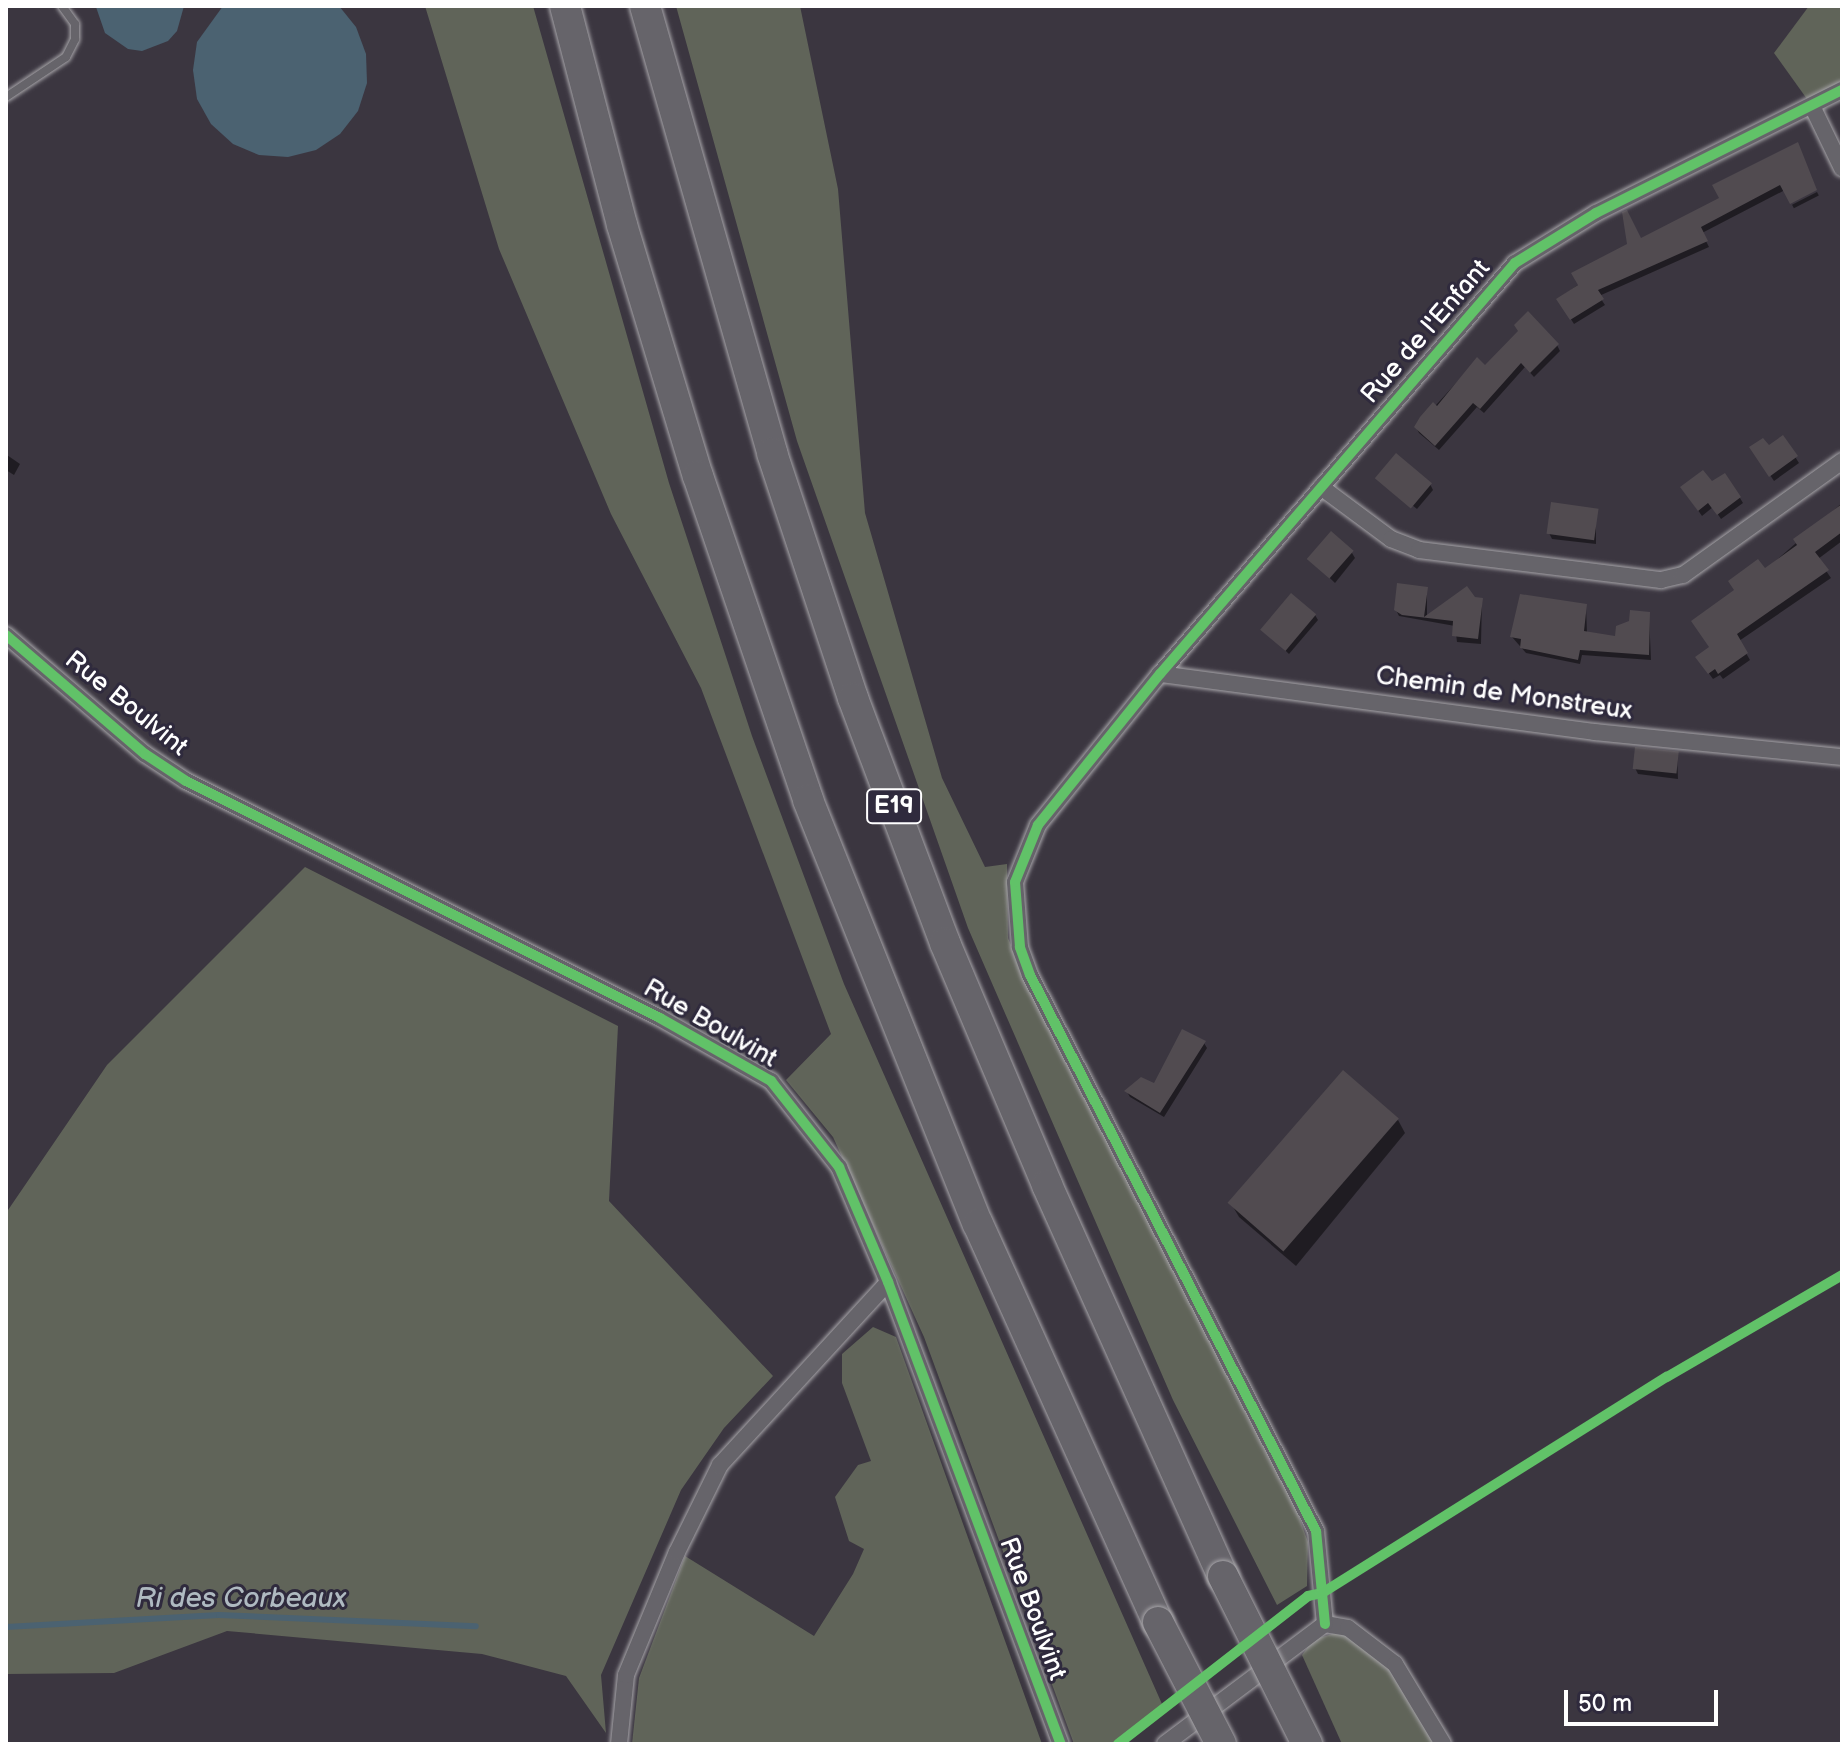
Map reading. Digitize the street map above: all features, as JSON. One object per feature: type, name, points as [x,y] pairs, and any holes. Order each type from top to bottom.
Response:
[{"type":"highway","points":[[565,6],[622,225],[698,476],[808,800],[972,1210],[1158,1622],[1221,1744]]},
{"type":"highway","name":"E19","points":[[645,6],[767,438],[853,698],[945,943],[1035,1157],[1223,1576],[1307,1744]]},
{"type":"street","name":"Rue de l'Enfant","points":[[1325,1624],[1316,1531],[1020,947],[1015,882],[1038,825],[1160,674],[1515,263],[1596,213],[1842,90]]},
{"type":"street","points":[[1812,106],[1842,168]]},
{"type":"street","points":[[1321,487],[1391,539],[1419,550],[1661,580],[1683,575],[1842,461]]},
{"type":"street","name":"Rue Boulvint","points":[[6,635],[145,754],[186,781],[660,1018],[771,1081],[839,1167],[888,1282],[1061,1744]]},
{"type":"street","name":"Chemin de Monstreux","points":[[1160,674],[1595,732],[1842,757]]},
{"type":"street","points":[[619,1744],[626,1675],[677,1552],[720,1465],[888,1282]]},
{"type":"street","points":[[1165,1744],[1325,1624],[1348,1628],[1395,1664],[1443,1744]]},
{"type":"lane","points":[[6,97],[66,57],[75,39],[75,24],[62,6]]},
{"type":"shaded area","points":[[425,6],[533,6],[669,483],[752,736],[844,984],[1162,1704],[1115,1744],[1074,1744],[924,1337],[833,1137],[786,1080],[831,1034],[701,688],[611,514],[499,249]]},
{"type":"shaded area","points":[[676,6],[800,6],[838,189],[865,513],[942,778],[985,867],[1007,864],[1008,938],[1029,988],[1292,1497],[1308,1542],[1307,1586],[1277,1605],[1173,1400],[968,928],[797,441]]},
{"type":"shaded area","points":[[1809,6],[1842,6],[1842,90],[1812,106],[1774,53]]},
{"type":"shaded area","points":[[305,867],[618,1026],[609,1201],[773,1376],[724,1428],[681,1490],[601,1675],[606,1733],[566,1676],[482,1654],[227,1631],[114,1673],[6,1674],[6,1213],[107,1065]]},
{"type":"shaded area","points":[[873,1327],[896,1337],[1042,1744],[632,1744],[639,1678],[685,1556],[814,1636],[853,1574],[864,1549],[849,1541],[835,1497],[858,1465],[871,1461],[842,1383],[842,1354]]},
{"type":"shaded area","points":[[1335,1633],[1361,1640],[1394,1672],[1435,1744],[1342,1744],[1302,1655],[1313,1640]]},
{"type":"water","points":[[184,6],[177,31],[168,41],[142,51],[128,49],[105,33],[96,7]]},
{"type":"water","points":[[223,6],[339,6],[356,27],[366,54],[367,83],[358,111],[340,134],[316,150],[288,157],[259,155],[233,144],[211,124],[197,99],[193,70],[197,42]]},
{"type":"building","points":[[1798,142],[1817,190],[1790,204],[1780,185],[1701,227],[1708,241],[1598,290],[1604,299],[1570,320],[1556,299],[1578,285],[1571,273],[1627,244],[1622,212],[1627,210],[1641,238],[1719,198],[1712,185]]},
{"type":"building","points":[[1528,311],[1559,344],[1530,373],[1521,363],[1480,409],[1473,403],[1435,446],[1414,427],[1420,417],[1433,402],[1437,406],[1477,357],[1485,365],[1518,331],[1514,325]]},
{"type":"building","points":[[1783,435],[1798,456],[1769,477],[1749,447],[1763,438],[1769,445]]},
{"type":"building","points":[[1396,453],[1432,483],[1411,508],[1375,478]]},
{"type":"building","points":[[1703,470],[1712,481],[1725,473],[1741,497],[1717,515],[1708,503],[1698,511],[1680,487]]},
{"type":"building","points":[[1551,502],[1599,509],[1594,540],[1547,534]]},
{"type":"building","points":[[1842,504],[1842,532],[1815,552],[1829,570],[1737,634],[1748,653],[1718,674],[1715,669],[1708,674],[1695,657],[1709,647],[1691,621],[1734,590],[1728,581],[1758,559],[1765,568],[1797,545],[1793,539]]},
{"type":"building","points":[[1331,531],[1354,551],[1329,579],[1307,559]]},
{"type":"building","points":[[1397,583],[1428,587],[1424,617],[1467,586],[1475,597],[1483,598],[1478,639],[1452,636],[1453,621],[1402,615],[1394,610]]},
{"type":"building","points":[[1291,593],[1316,614],[1285,651],[1260,630]]},
{"type":"building","points":[[1520,594],[1587,604],[1584,631],[1615,636],[1616,626],[1629,621],[1630,610],[1650,612],[1649,655],[1580,650],[1578,660],[1520,648],[1521,639],[1510,637]]},
{"type":"building","points":[[1635,747],[1679,752],[1676,773],[1633,769]]},
{"type":"building","points":[[1182,1029],[1206,1041],[1160,1113],[1124,1091],[1141,1077],[1154,1083]]},
{"type":"building","points":[[1343,1070],[1399,1119],[1283,1251],[1228,1203]]},
{"type":"waterway","name":"Ri des Corbeaux","points":[[6,1627],[219,1615],[476,1626]]},
{"type":"cycle path","points":[[1325,1624],[1316,1531],[1030,975],[1020,947],[1015,882],[1038,825],[1160,674],[1515,263],[1596,213],[1842,90]]},
{"type":"cycle path","points":[[6,635],[145,754],[186,781],[660,1018],[771,1081],[839,1167],[888,1282],[1061,1744]]},
{"type":"cycle path","points":[[1118,1744],[1308,1596],[1322,1593],[1667,1377],[1842,1275]]}]
